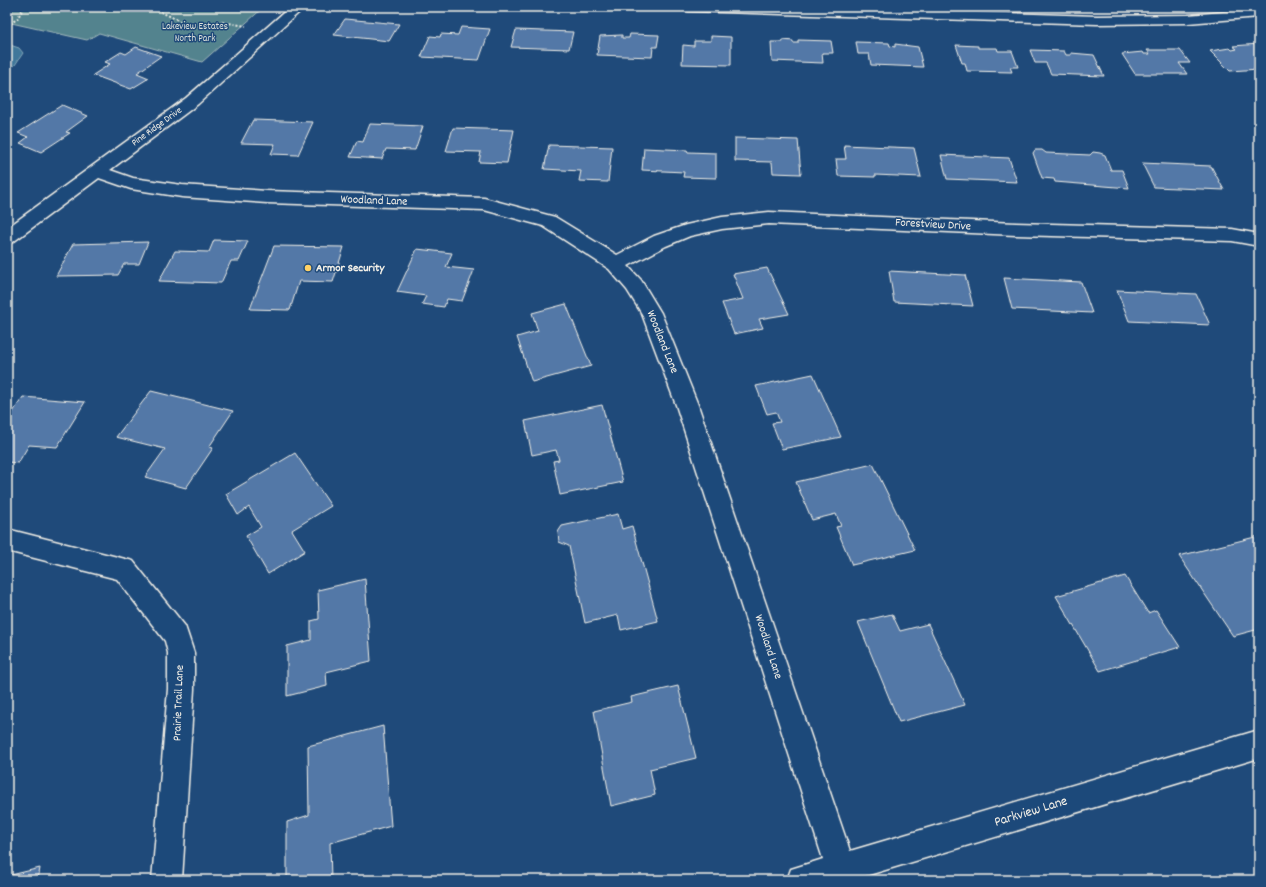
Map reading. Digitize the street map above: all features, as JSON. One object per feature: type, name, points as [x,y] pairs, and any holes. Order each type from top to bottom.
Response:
[{"type":"street","name":"Pine Ridge Drive","points":[[7,238],[192,101],[298,7]]},
{"type":"street","points":[[689,7],[1097,20],[1188,19],[1259,13]]},
{"type":"street","name":"Woodland Lane","points":[[96,171],[131,183],[182,191],[275,197],[484,204],[549,221],[616,264],[634,285],[652,313],[687,405],[841,868]]},
{"type":"street","name":"Forestview Drive","points":[[616,264],[660,241],[686,231],[722,223],[769,218],[1016,229],[1232,235],[1259,240]]},
{"type":"street","name":"Prairie Trail Lane","points":[[7,540],[124,569],[176,635],[180,653],[181,689],[167,880]]},
{"type":"street","name":"Parkview Lane","points":[[802,880],[1259,744]]},
{"type":"path","points":[[7,26],[18,19],[24,7]]},
{"type":"path","points":[[150,7],[188,26],[222,22],[248,26]]},
{"type":"green space","name":"Lakeview Estates North Park","points":[[7,7],[264,7],[202,62],[99,33],[87,40],[7,22]]},
{"type":"water","points":[[7,44],[19,48],[23,53],[15,65],[7,69]]},
{"type":"building","points":[[345,19],[399,24],[389,41],[334,35]]},
{"type":"building","points":[[461,27],[490,29],[479,60],[421,57],[430,36],[440,37],[441,34],[458,35]]},
{"type":"building","points":[[516,30],[573,32],[569,49],[511,47]]},
{"type":"building","points":[[630,34],[659,35],[657,47],[653,47],[652,57],[597,55],[600,36],[622,35],[622,38],[629,38]]},
{"type":"building","points":[[711,36],[731,37],[731,65],[682,64],[683,45],[694,46],[694,41],[711,41]]},
{"type":"building","points":[[783,40],[793,41],[793,43],[798,43],[798,40],[831,41],[833,53],[822,53],[823,63],[772,61],[771,42],[783,42]]},
{"type":"building","points":[[856,42],[889,43],[890,46],[895,47],[895,44],[918,47],[923,67],[871,65],[869,54],[858,54]]},
{"type":"building","points":[[1259,44],[1259,69],[1230,71],[1210,51],[1230,48],[1232,50],[1237,49],[1233,46]]},
{"type":"building","points":[[956,45],[978,46],[978,48],[997,48],[998,51],[1012,51],[1018,67],[1010,67],[1012,72],[967,71],[965,63],[962,63]]},
{"type":"building","points":[[136,47],[161,56],[137,73],[149,78],[131,89],[93,75],[110,64],[105,62],[121,52],[126,54]]},
{"type":"building","points":[[1030,50],[1064,51],[1066,55],[1071,55],[1071,53],[1094,55],[1104,76],[1051,74],[1046,63],[1035,63]]},
{"type":"building","points":[[1147,50],[1180,50],[1190,63],[1179,63],[1187,74],[1135,74],[1122,54],[1143,52],[1144,54],[1150,54]]},
{"type":"building","points":[[62,105],[88,116],[66,132],[70,133],[41,152],[20,143],[28,137],[18,133]]},
{"type":"building","points":[[253,120],[313,122],[298,155],[271,154],[275,144],[241,143]]},
{"type":"building","points":[[370,124],[423,126],[415,150],[386,149],[382,159],[350,157],[357,141],[363,142]]},
{"type":"building","points":[[453,128],[514,130],[507,163],[479,162],[481,152],[446,151]]},
{"type":"building","points":[[735,138],[798,140],[801,174],[773,173],[772,162],[735,161]]},
{"type":"building","points":[[549,145],[612,147],[608,182],[579,181],[581,171],[544,169]]},
{"type":"building","points":[[844,145],[914,148],[921,177],[875,175],[875,177],[838,176],[836,159],[846,159]]},
{"type":"building","points":[[644,148],[716,153],[716,178],[683,177],[684,172],[642,170]]},
{"type":"building","points":[[1035,150],[1042,150],[1046,153],[1090,155],[1093,152],[1105,155],[1111,170],[1122,170],[1129,188],[1055,182],[1054,179],[1042,178],[1033,153]]},
{"type":"building","points":[[941,155],[1009,158],[1017,182],[947,179]]},
{"type":"building","points":[[1142,163],[1211,166],[1224,190],[1154,187]]},
{"type":"building","points":[[214,240],[248,241],[239,261],[231,261],[221,283],[159,281],[175,251],[209,252]]},
{"type":"building","points":[[148,242],[139,264],[124,264],[118,275],[56,276],[73,244]]},
{"type":"building","points":[[274,246],[344,247],[333,282],[299,281],[290,310],[250,309]]},
{"type":"building","points":[[417,249],[452,253],[446,267],[474,270],[462,301],[447,299],[444,307],[422,304],[426,296],[397,292]]},
{"type":"building","points":[[767,268],[789,314],[759,319],[763,328],[734,334],[722,303],[743,299],[733,274]]},
{"type":"building","points":[[889,271],[965,275],[973,306],[894,302]]},
{"type":"building","points":[[1004,278],[1081,282],[1092,313],[1012,309]]},
{"type":"building","points":[[1117,290],[1196,294],[1210,325],[1129,321]]},
{"type":"building","points":[[566,304],[591,366],[532,382],[517,337],[538,331],[532,313]]},
{"type":"building","points":[[813,374],[841,437],[782,449],[772,423],[780,422],[776,412],[767,414],[756,386]]},
{"type":"building","points":[[151,391],[233,411],[209,447],[213,448],[186,488],[145,477],[165,449],[116,437]]},
{"type":"building","points":[[23,397],[85,402],[57,447],[29,445],[18,463],[7,462],[7,421]]},
{"type":"building","points":[[602,405],[623,482],[560,495],[553,461],[559,460],[556,450],[532,455],[525,421]]},
{"type":"building","points":[[295,453],[331,506],[292,530],[305,551],[268,574],[246,536],[261,527],[249,507],[238,515],[226,494]]},
{"type":"building","points":[[873,464],[915,550],[852,565],[836,527],[841,526],[836,514],[812,520],[796,482]]},
{"type":"building","points":[[618,514],[622,529],[632,526],[658,621],[621,630],[618,615],[585,623],[569,546],[559,542],[558,532],[562,526]]},
{"type":"building","points":[[1259,536],[1259,629],[1233,636],[1179,556]]},
{"type":"building","points":[[1125,576],[1148,613],[1156,610],[1180,647],[1100,671],[1056,596]]},
{"type":"building","points":[[365,579],[371,661],[326,672],[327,686],[287,696],[287,646],[311,640],[311,621],[319,619],[318,590]]},
{"type":"building","points":[[892,614],[900,631],[928,624],[965,705],[899,722],[858,622]]},
{"type":"building","points":[[7,634],[13,635],[7,646]]},
{"type":"building","points":[[678,686],[696,758],[650,769],[655,795],[611,806],[594,711],[632,702],[631,697]]},
{"type":"building","points":[[383,726],[391,826],[330,843],[331,880],[287,880],[287,822],[309,815],[308,746]]},
{"type":"building","points":[[40,868],[38,880],[7,880],[7,876]]},
{"type":"place","name":"Armor Security","points":[[308,268]]}]
